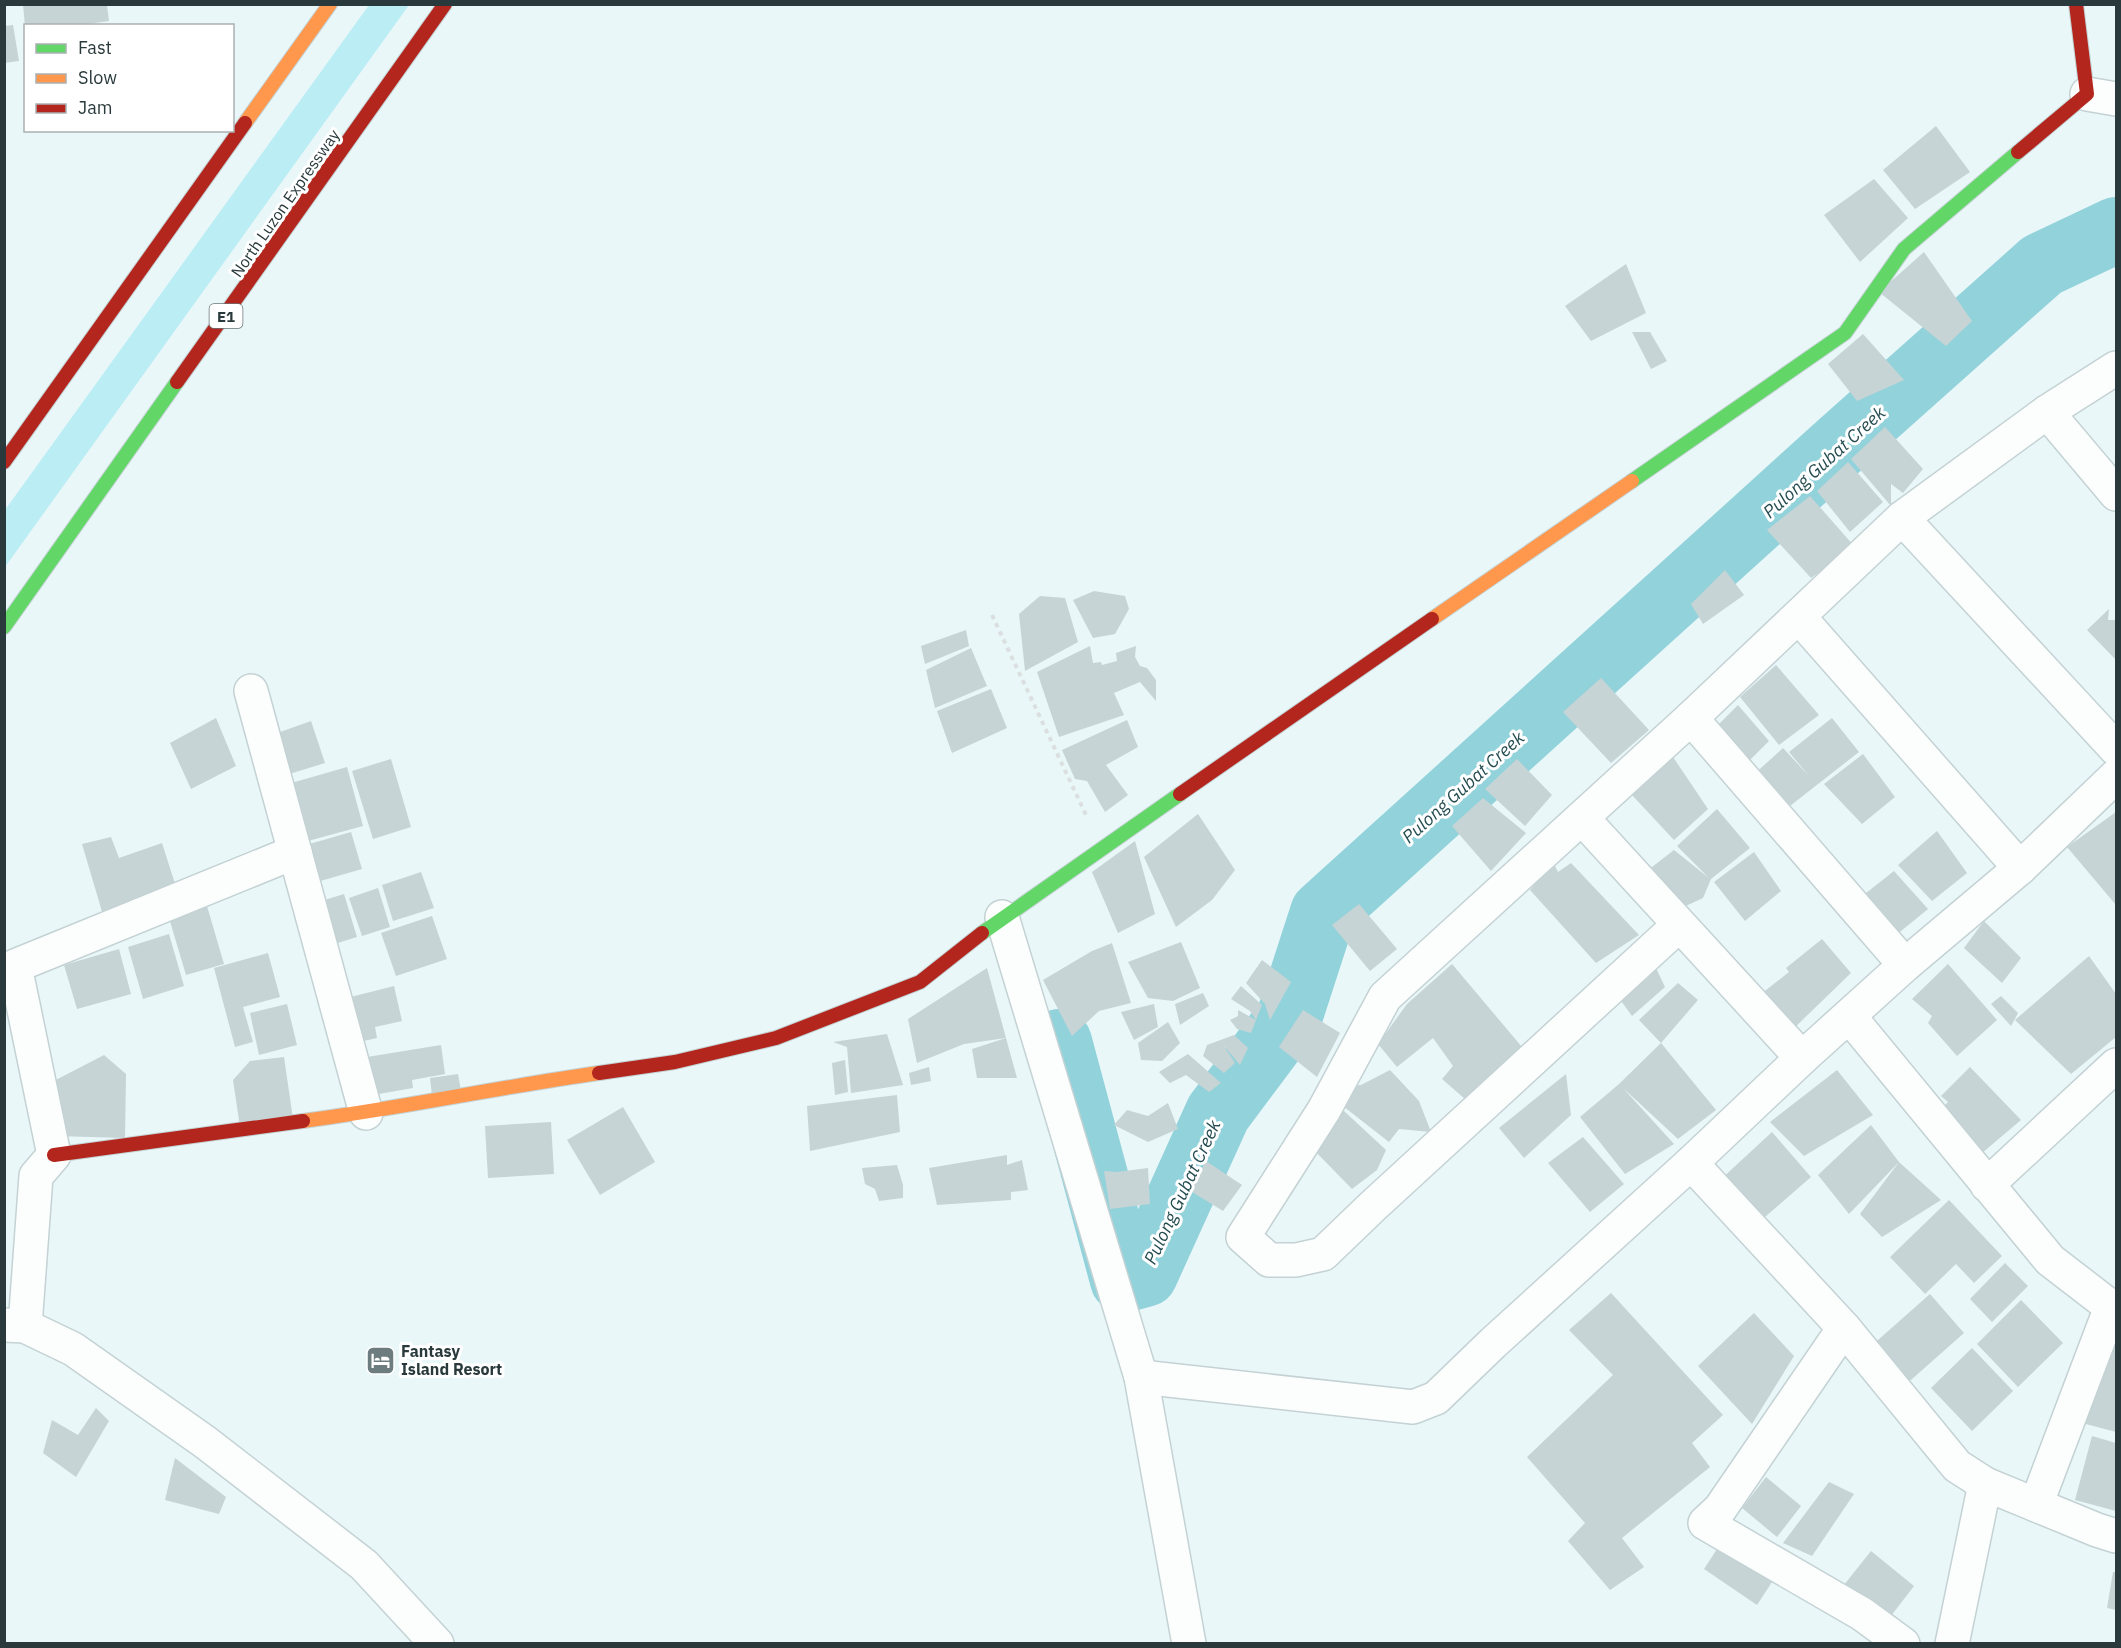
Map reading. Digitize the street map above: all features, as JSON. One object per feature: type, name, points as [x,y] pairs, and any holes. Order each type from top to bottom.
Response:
[{"type":"main road","points":[[4,462],[330,4]]},
{"type":"main road","name":"North Luzon Expressway","points":[[4,627],[445,4]]},
{"type":"main road","points":[[54,1155],[366,1113],[543,1081],[675,1062],[776,1038],[920,982],[1002,916],[1845,333],[1904,249],[2102,96],[2076,4]]},
{"type":"street","points":[[1679,925],[1323,1254],[1296,1260],[1269,1260],[1243,1237],[1324,1110],[1384,997],[1691,718],[1902,518],[2047,412],[2116,368]]},
{"type":"street","points":[[2047,412],[2116,494]]},
{"type":"street","points":[[1902,518],[2116,749]]},
{"type":"street","points":[[1799,617],[2020,868]]},
{"type":"street","points":[[251,691],[366,1113]]},
{"type":"street","points":[[1691,718],[1905,965]]},
{"type":"street","points":[[1141,1377],[1413,1407],[1436,1398],[1802,1058],[1905,965],[2020,868],[2116,776]]},
{"type":"street","points":[[1582,818],[1802,1058]]},
{"type":"street","points":[[295,852],[15,966],[54,1155],[36,1176],[14,1325],[73,1349],[214,1450],[364,1565],[437,1644]]},
{"type":"street","points":[[1002,916],[1141,1377],[1189,1644]]},
{"type":"street","points":[[1849,1016],[2050,1260],[2114,1308],[2036,1505]]},
{"type":"street","points":[[1987,1185],[2116,1065]]},
{"type":"street","points":[[1691,1163],[1844,1328],[1958,1466],[1985,1484],[2116,1536]]},
{"type":"street","points":[[1844,1328],[1720,1509],[1705,1523],[1862,1614],[1903,1644]]},
{"type":"street","points":[[1952,1644],[1985,1484]]},
{"type":"path","points":[[992,615],[1101,847]]},
{"type":"shaded area","points":[[369,5],[409,5],[5,567],[5,510]]},
{"type":"building","points":[[23,5],[107,5],[109,21],[87,24],[25,24]]},
{"type":"building","points":[[13,25],[19,61],[4,63],[4,26]]},
{"type":"building","points":[[1936,126],[1970,172],[1915,209],[1883,170]]},
{"type":"building","points":[[1874,179],[1908,218],[1860,262],[1824,215]]},
{"type":"building","points":[[1924,252],[1972,321],[1946,346],[1879,292]]},
{"type":"building","points":[[1626,264],[1646,313],[1591,341],[1565,306]]},
{"type":"building","points":[[1632,332],[1650,332],[1667,361],[1651,369]]},
{"type":"building","points":[[1863,334],[1904,380],[1857,401],[1828,364]]},
{"type":"building","points":[[1885,427],[1923,469],[1903,493],[1891,484],[1891,506],[1851,459]]},
{"type":"building","points":[[1848,462],[1883,502],[1850,532],[1817,491]]},
{"type":"building","points":[[1810,496],[1855,547],[1811,578],[1767,530]]},
{"type":"building","points":[[1725,570],[1744,595],[1703,624],[1691,604]]},
{"type":"building","points":[[1094,591],[1125,596],[1129,609],[1115,634],[1093,638],[1073,600]]},
{"type":"building","points":[[1040,596],[1065,598],[1078,642],[1025,671],[1019,614]]},
{"type":"building","points":[[2109,609],[2108,620],[2116,620],[2116,660],[2087,630]]},
{"type":"building","points":[[966,630],[969,646],[925,664],[921,646]]},
{"type":"building","points":[[1090,646],[1093,663],[1101,662],[1102,665],[1117,661],[1116,653],[1136,646],[1135,657],[1140,666],[1147,668],[1156,680],[1156,701],[1140,682],[1114,693],[1124,715],[1059,737],[1037,672]]},
{"type":"building","points":[[971,648],[987,686],[935,708],[926,670]]},
{"type":"building","points":[[1776,665],[1819,715],[1779,745],[1740,697]]},
{"type":"building","points":[[1601,678],[1649,730],[1611,763],[1563,712]]},
{"type":"building","points":[[991,689],[1007,728],[952,753],[937,711]]},
{"type":"building","points":[[1738,705],[1769,741],[1741,769],[1711,732]]},
{"type":"building","points":[[216,718],[236,766],[191,789],[170,743]]},
{"type":"building","points":[[1832,718],[1859,752],[1781,813],[1750,778],[1783,748],[1809,776],[1789,752]]},
{"type":"building","points":[[1127,720],[1138,747],[1106,765],[1128,795],[1105,812],[1087,781],[1075,779],[1062,750]]},
{"type":"building","points":[[311,721],[325,763],[283,776],[269,736]]},
{"type":"building","points":[[1863,754],[1895,797],[1862,824],[1824,784]]},
{"type":"building","points":[[1673,757],[1708,809],[1674,840],[1631,794]]},
{"type":"building","points":[[391,759],[411,827],[373,839],[352,771]]},
{"type":"building","points":[[1517,759],[1552,795],[1525,826],[1485,789]]},
{"type":"building","points":[[347,767],[363,826],[297,844],[281,786]]},
{"type":"building","points":[[1483,798],[1526,833],[1491,871],[1452,826]]},
{"type":"building","points":[[1717,809],[1750,848],[1711,879],[1703,898],[1677,910],[1643,874],[1674,850],[1709,878],[1677,846]]},
{"type":"building","points":[[2116,812],[2116,905],[2067,847]]},
{"type":"building","points":[[1198,814],[1235,870],[1212,900],[1176,927],[1144,857]]},
{"type":"building","points":[[1937,831],[1967,873],[1932,901],[1898,865]]},
{"type":"building","points":[[351,832],[362,869],[310,884],[299,847]]},
{"type":"building","points":[[111,837],[119,858],[162,843],[177,890],[103,915],[82,844]]},
{"type":"building","points":[[1135,841],[1155,914],[1118,933],[1092,872]]},
{"type":"building","points":[[1754,852],[1781,891],[1745,921],[1714,882]]},
{"type":"building","points":[[1553,862],[1558,872],[1571,863],[1639,935],[1596,963],[1530,890]]},
{"type":"building","points":[[1894,871],[1928,909],[1890,940],[1856,901]]},
{"type":"building","points":[[421,872],[434,908],[393,921],[382,885]]},
{"type":"building","points":[[378,888],[390,927],[362,936],[349,898]]},
{"type":"building","points":[[344,894],[357,937],[328,946],[315,903]]},
{"type":"building","points":[[1359,904],[1397,949],[1370,971],[1332,925]]},
{"type":"building","points":[[207,906],[224,964],[186,975],[169,918]]},
{"type":"building","points":[[432,916],[447,959],[396,976],[381,933]]},
{"type":"building","points":[[1984,921],[2021,958],[2002,983],[1964,948]]},
{"type":"building","points":[[169,934],[184,986],[143,999],[128,947]]},
{"type":"building","points":[[1822,939],[1851,973],[1790,1032],[1756,998],[1789,972],[1786,968]]},
{"type":"building","points":[[1181,942],[1200,988],[1173,1001],[1148,998],[1128,962]]},
{"type":"building","points":[[1112,943],[1131,1003],[1099,1011],[1072,1036],[1043,980],[1092,951]]},
{"type":"building","points":[[119,949],[131,994],[77,1009],[64,965]]},
{"type":"building","points":[[268,953],[280,997],[243,1007],[253,1042],[235,1047],[214,968]]},
{"type":"building","points":[[2089,956],[2116,994],[2116,1037],[2071,1074],[2015,1020]]},
{"type":"building","points":[[1262,960],[1291,982],[1270,1020],[1265,1004],[1246,983]]},
{"type":"building","points":[[1452,964],[1528,1054],[1473,1106],[1442,1079],[1453,1066],[1433,1038],[1397,1067],[1378,1044],[1407,1004]]},
{"type":"building","points":[[1948,964],[1997,1020],[1957,1056],[1928,1023],[1932,1016],[1912,999]]},
{"type":"building","points":[[987,968],[1006,1038],[964,1044],[917,1063],[908,1019]]},
{"type":"building","points":[[1656,968],[1665,987],[1632,1016],[1619,998]]},
{"type":"building","points":[[1678,983],[1698,1000],[1661,1043],[1639,1020]]},
{"type":"building","points":[[394,986],[402,1021],[375,1027],[377,1038],[350,1044],[339,1000]]},
{"type":"building","points":[[1241,986],[1262,1005],[1256,1020],[1250,1011],[1231,999]]},
{"type":"building","points":[[1203,993],[1209,1006],[1180,1025],[1175,1004]]},
{"type":"building","points":[[2001,996],[2018,1013],[2011,1026],[1991,1004]]},
{"type":"building","points":[[287,1004],[297,1045],[259,1055],[250,1013]]},
{"type":"building","points":[[1154,1004],[1158,1027],[1134,1040],[1121,1012]]},
{"type":"building","points":[[1238,1010],[1256,1020],[1251,1033],[1237,1029],[1230,1020],[1238,1016]]},
{"type":"building","points":[[1303,1010],[1340,1033],[1317,1077],[1279,1047]]},
{"type":"building","points":[[1168,1022],[1180,1043],[1162,1061],[1141,1060],[1138,1043]]},
{"type":"building","points":[[887,1034],[903,1085],[851,1093],[847,1047],[833,1042]]},
{"type":"building","points":[[1234,1035],[1248,1048],[1240,1065],[1224,1046],[1235,1063],[1224,1073],[1203,1056],[1207,1045]]},
{"type":"building","points":[[1006,1038],[1017,1078],[977,1078],[972,1049]]},
{"type":"building","points":[[1661,1043],[1716,1110],[1678,1139],[1623,1088],[1674,1144],[1625,1174],[1580,1117],[1619,1084]]},
{"type":"building","points":[[441,1045],[445,1074],[412,1080],[413,1088],[373,1095],[367,1057]]},
{"type":"building","points":[[1188,1054],[1221,1083],[1209,1092],[1186,1075],[1170,1083],[1159,1072]]},
{"type":"building","points":[[104,1055],[126,1074],[125,1138],[56,1136],[48,1084]]},
{"type":"building","points":[[284,1057],[293,1119],[240,1127],[233,1080],[250,1061]]},
{"type":"building","points":[[845,1060],[848,1092],[835,1095],[832,1063]]},
{"type":"building","points":[[929,1067],[931,1081],[911,1085],[909,1073]]},
{"type":"building","points":[[1970,1067],[2021,1120],[1982,1153],[1941,1109],[1948,1102],[1941,1096]]},
{"type":"building","points":[[1390,1070],[1419,1101],[1431,1132],[1399,1129],[1389,1142],[1339,1103],[1346,1086],[1361,1085]]},
{"type":"building","points":[[1837,1070],[1873,1115],[1804,1156],[1770,1122]]},
{"type":"building","points":[[458,1074],[461,1091],[432,1096],[430,1078]]},
{"type":"building","points":[[1566,1074],[1571,1115],[1524,1158],[1499,1128]]},
{"type":"building","points":[[897,1095],[900,1132],[810,1151],[807,1106]]},
{"type":"building","points":[[1168,1103],[1178,1129],[1148,1142],[1114,1125],[1127,1110],[1148,1116]]},
{"type":"building","points":[[623,1107],[655,1162],[600,1195],[567,1140]]},
{"type":"building","points":[[1344,1111],[1386,1150],[1377,1170],[1352,1189],[1313,1149]]},
{"type":"building","points":[[551,1122],[554,1174],[488,1178],[485,1126]]},
{"type":"building","points":[[1871,1125],[1899,1162],[1849,1214],[1818,1175]]},
{"type":"building","points":[[1772,1132],[1811,1177],[1758,1223],[1719,1181]]},
{"type":"building","points":[[1583,1137],[1624,1184],[1590,1212],[1548,1163]]},
{"type":"building","points":[[1007,1155],[1007,1165],[1022,1160],[1028,1190],[1011,1192],[1011,1200],[937,1205],[929,1168]]},
{"type":"building","points":[[1206,1161],[1242,1185],[1223,1211],[1189,1190]]},
{"type":"building","points":[[1899,1162],[1941,1200],[1882,1237],[1860,1214]]},
{"type":"building","points":[[897,1165],[903,1185],[903,1198],[879,1201],[875,1189],[865,1184],[862,1168]]},
{"type":"building","points":[[1148,1168],[1150,1204],[1110,1209],[1104,1171],[1117,1172]]},
{"type":"building","points":[[1949,1200],[2002,1256],[1974,1283],[1956,1264],[1925,1294],[1890,1257]]},
{"type":"building","points":[[2005,1263],[2028,1286],[1992,1322],[1970,1299]]},
{"type":"building","points":[[1611,1293],[1723,1415],[1692,1443],[1710,1467],[1622,1538],[1644,1567],[1610,1590],[1568,1541],[1585,1523],[1527,1457],[1613,1375],[1569,1330]]},
{"type":"building","points":[[1930,1294],[1964,1333],[1903,1387],[1869,1348]]},
{"type":"building","points":[[2021,1300],[2063,1343],[2018,1387],[1977,1344]]},
{"type":"building","points":[[1754,1313],[1794,1356],[1752,1424],[1698,1366]]},
{"type":"building","points":[[2103,1345],[2116,1349],[2116,1432],[2082,1423]]},
{"type":"building","points":[[1972,1348],[2013,1391],[1972,1431],[1931,1388]]},
{"type":"building","points":[[96,1408],[109,1421],[76,1477],[43,1453],[52,1420],[78,1435]]},
{"type":"building","points":[[2092,1436],[2116,1443],[2116,1511],[2075,1500]]},
{"type":"building","points":[[175,1458],[226,1497],[219,1514],[165,1500]]},
{"type":"building","points":[[1766,1477],[1801,1506],[1777,1537],[1742,1508]]},
{"type":"building","points":[[1829,1482],[1854,1494],[1812,1556],[1783,1543]]},
{"type":"building","points":[[1721,1543],[1774,1579],[1757,1605],[1704,1569]]},
{"type":"building","points":[[1871,1551],[1914,1586],[1884,1625],[1840,1590]]},
{"type":"building","points":[[2113,1572],[2116,1572],[2116,1610],[2107,1608]]},
{"type":"waterway","name":"Pulong Gubat Creek","points":[[1059,1042],[1123,1280],[1145,1274],[1218,1113],[1289,1018],[1323,913],[2042,265],[2116,230]]},
{"type":"traffic: fast","points":[[1632,481],[1845,333],[1904,249],[2018,152]]},
{"type":"traffic: fast","points":[[4,627],[177,382]]},
{"type":"traffic: fast","points":[[982,933],[1180,794]]},
{"type":"traffic: slow","points":[[245,123],[330,4]]},
{"type":"traffic: slow","points":[[1432,619],[1632,481]]},
{"type":"traffic: slow","points":[[303,1121],[599,1073]]},
{"type":"traffic: jam","points":[[177,382],[445,4]]},
{"type":"traffic: jam","points":[[2018,152],[2087,94],[2076,4]]},
{"type":"traffic: jam","points":[[4,462],[245,123]]},
{"type":"traffic: jam","points":[[1180,794],[1432,619]]},
{"type":"traffic: jam","points":[[599,1073],[675,1062],[776,1038],[920,982],[982,933]]},
{"type":"traffic: jam","points":[[54,1155],[303,1121]]},
{"type":"place","name":"Fantasy Island Resort","points":[[380,1360]]}]
